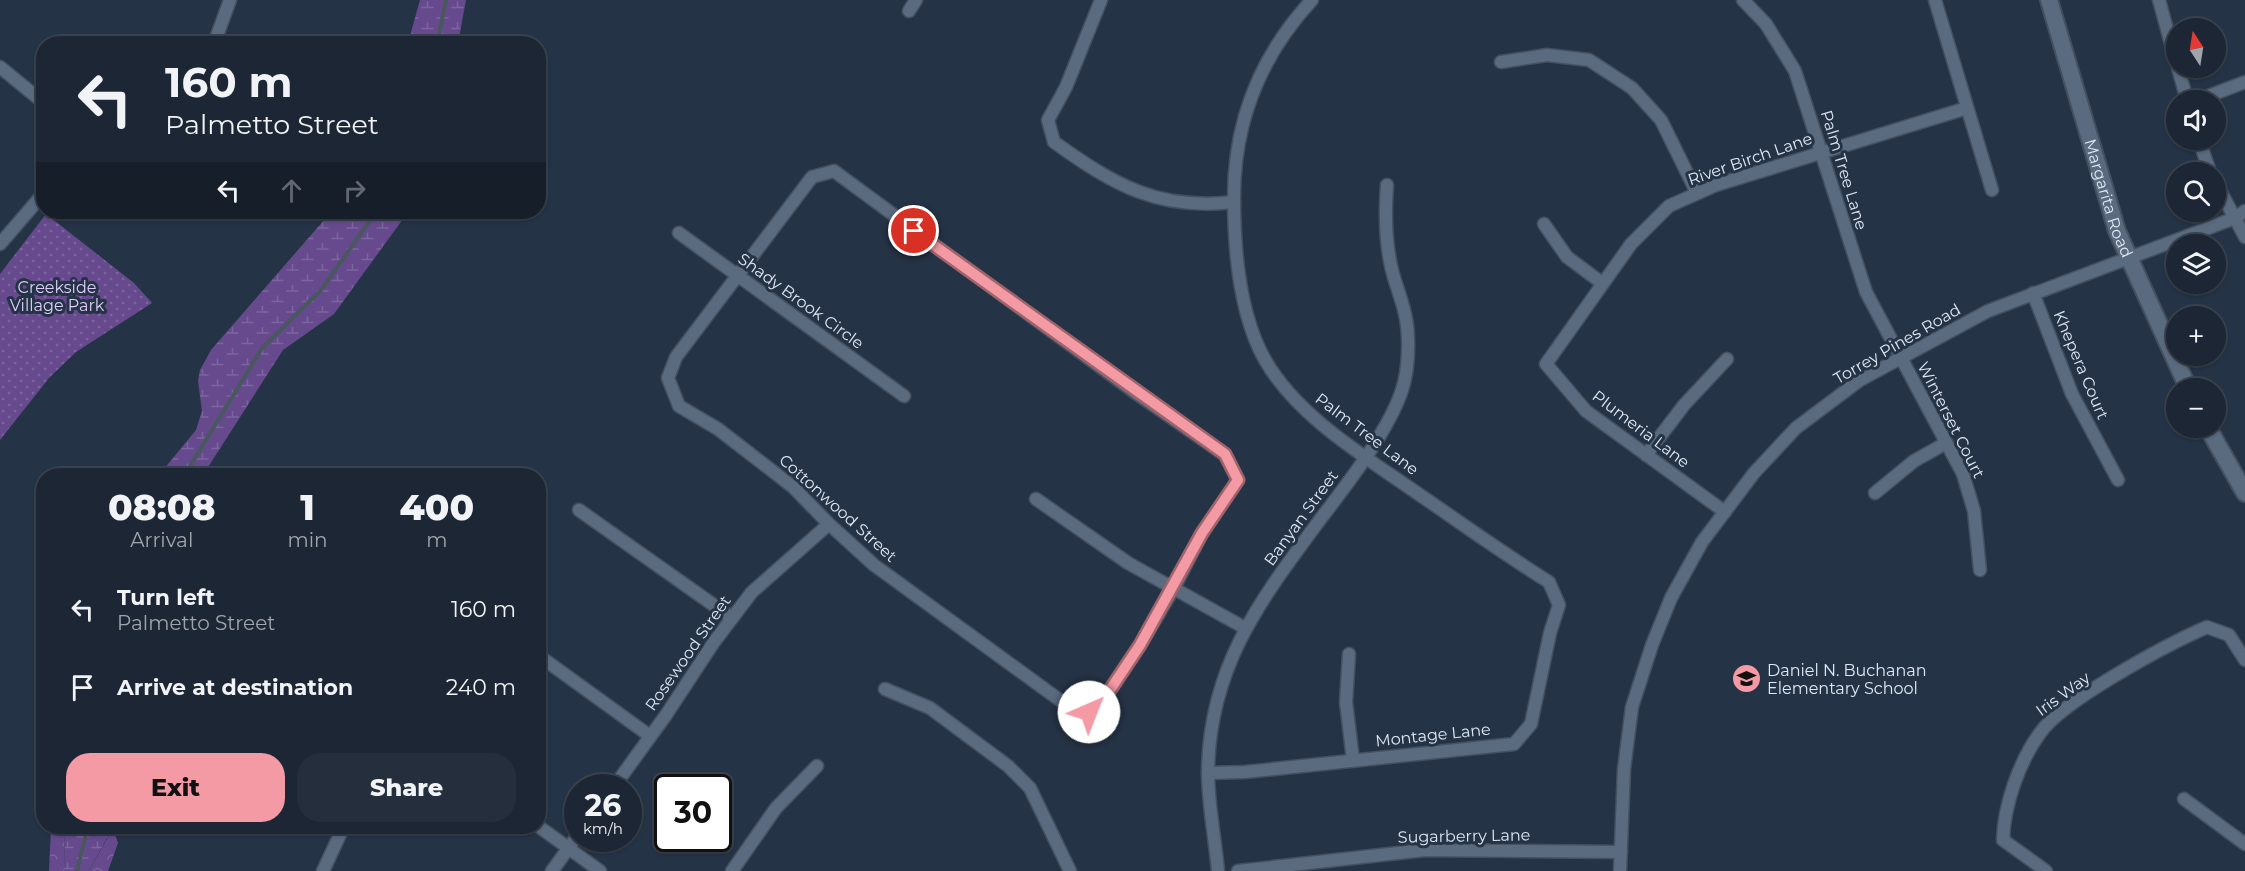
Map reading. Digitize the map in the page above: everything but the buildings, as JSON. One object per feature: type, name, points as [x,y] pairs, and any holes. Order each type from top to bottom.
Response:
[{"type":"main road","name":"Margarita Road","points":[[2049,0],[2103,186],[2129,260],[2183,378]]},
{"type":"main road","points":[[2214,438],[2245,493]]},
{"type":"street","points":[[217,36],[230,0]]},
{"type":"street","points":[[1101,0],[1066,87],[1048,120],[1054,142],[1122,185],[1166,202],[1208,205],[1234,202]]},
{"type":"street","name":"Palm Tree Lane","points":[[1312,0],[1295,19],[1265,66],[1243,117],[1234,173],[1234,231],[1242,299],[1265,359],[1298,402],[1365,456],[1549,582],[1559,605]]},
{"type":"street","name":"Palm Tree Lane","points":[[1743,0],[1766,24],[1795,70],[1866,292],[1900,357]]},
{"type":"street","points":[[1935,0],[1992,190]]},
{"type":"street","points":[[2159,0],[2166,26]]},
{"type":"street","points":[[1501,62],[1547,55],[1589,60],[1632,88],[1661,120],[1697,193]]},
{"type":"street","points":[[0,67],[36,96]]},
{"type":"street","points":[[2224,90],[2245,82]]},
{"type":"street","name":"River Birch Lane","points":[[1546,364],[1630,244],[1669,206],[1716,185],[1967,108]]},
{"type":"street","points":[[739,276],[812,177],[834,171],[1133,391],[1225,454],[1238,480],[1202,533],[1174,588]]},
{"type":"street","name":"Banyan Street","points":[[1218,871],[1208,773],[1212,714],[1233,651],[1245,628],[1365,456],[1402,390],[1407,360],[1406,315],[1390,264],[1384,222],[1387,185]]},
{"type":"street","points":[[2226,196],[2240,215],[2245,237]]},
{"type":"street","points":[[0,242],[36,202]]},
{"type":"street","name":"Torrey Pines Road","points":[[1620,871],[1624,770],[1632,707],[1652,645],[1671,598],[1702,542],[1754,473],[1796,428],[1860,380],[1988,312],[2033,293],[2129,260],[2240,215]]},
{"type":"street","points":[[1544,224],[1567,257],[1602,283]]},
{"type":"street","name":"Shady Brook Circle","points":[[679,233],[904,396]]},
{"type":"street","name":"Cottonwood Street","points":[[739,276],[676,357],[668,378],[679,406],[718,429],[794,487],[829,524],[874,565],[1061,700],[1089,712],[1106,696],[1174,588]]},
{"type":"street","name":"Khepera Court","points":[[2033,293],[2072,394],[2118,480]]},
{"type":"street","name":"Winterset Court","points":[[1900,357],[1963,474],[1974,511],[1980,570]]},
{"type":"street","points":[[1646,455],[1684,405],[1727,359]]},
{"type":"street","name":"Plumeria Lane","points":[[1546,364],[1586,411],[1725,512]]},
{"type":"street","points":[[1875,493],[1914,461],[1946,443]]},
{"type":"street","points":[[1036,499],[1128,562],[1245,628]]},
{"type":"street","points":[[579,510],[732,618]]},
{"type":"street","name":"Rosewood Street","points":[[623,774],[752,592],[829,524]]},
{"type":"street","name":"Montage Lane","points":[[1208,773],[1245,772],[1514,744],[1531,724],[1550,633],[1559,605]]},
{"type":"street","name":"Iris Way","points":[[2046,871],[2003,840],[2003,819],[2021,767],[2040,732],[2070,705],[2181,639],[2207,627],[2229,636],[2245,660]]},
{"type":"street","points":[[1349,654],[1346,702],[1353,760]]},
{"type":"street","points":[[546,660],[650,736]]},
{"type":"street","points":[[885,689],[930,708],[1008,766],[1030,788],[1070,871]]},
{"type":"street","points":[[732,871],[776,808],[817,766]]},
{"type":"street","points":[[2184,799],[2245,844]]},
{"type":"street","points":[[546,832],[564,845]]},
{"type":"street","points":[[323,871],[340,834]]},
{"type":"street","name":"Sugarberry Lane","points":[[1238,871],[1425,850],[1621,852]]},
{"type":"street","points":[[552,871],[565,852]]},
{"type":"street","points":[[574,852],[600,871]]},
{"type":"green space","points":[[420,0],[466,0],[459,36],[410,36]]},
{"type":"green space","name":"Creekside Village Park","points":[[42,219],[52,219],[134,283],[152,303],[76,352],[49,378],[0,440],[0,274]]},
{"type":"green space","points":[[325,219],[403,219],[334,314],[283,350],[207,468],[165,468],[196,430],[202,411],[198,381],[200,370],[211,350]]},
{"type":"green space","points":[[51,834],[65,834],[64,871],[49,871]]},
{"type":"green space","points":[[65,834],[109,834],[89,871],[64,871]]},
{"type":"green space","points":[[110,834],[115,834],[118,843],[108,871],[89,871]]},
{"type":"waterway","points":[[439,36],[446,0]]},
{"type":"waterway","points":[[189,468],[262,348],[321,290],[371,219]]},
{"type":"waterway","points":[[77,871],[86,834]]},
{"type":"place","name":"Daniel N. Buchanan Elementary School","points":[[1746,679]]},
{"type":"route","points":[[914,231],[1133,391],[1225,454],[1238,480],[1202,533],[1174,588],[1140,645],[1106,696],[1089,712]]}]
